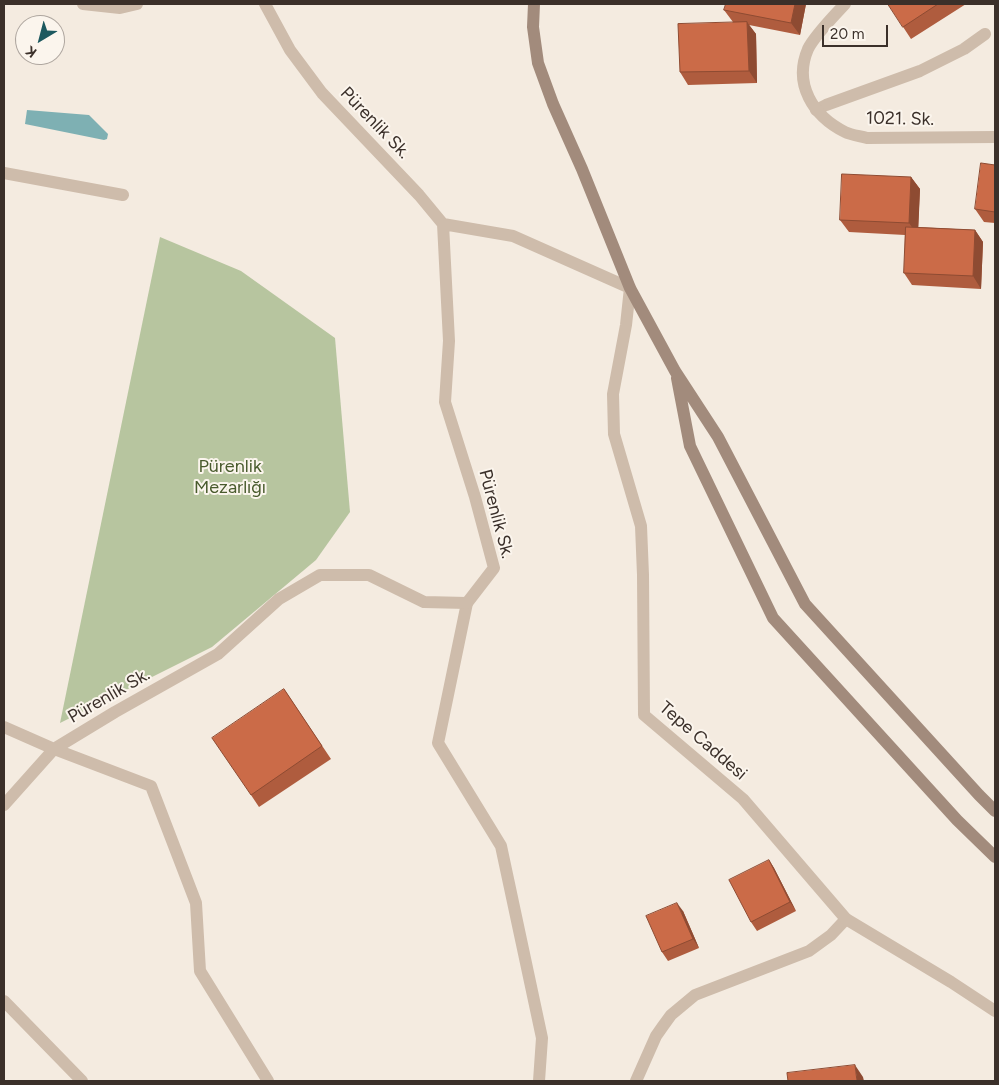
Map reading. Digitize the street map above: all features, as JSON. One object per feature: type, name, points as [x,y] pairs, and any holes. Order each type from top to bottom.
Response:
[{"type":"street","points":[[83,4],[120,8],[137,4]]},
{"type":"street","name":"Pürenlik Sk.","points":[[4,805],[54,749],[218,654],[279,599],[320,575],[370,575],[424,602],[468,603],[494,568],[475,497],[445,402],[449,341],[443,224],[419,195],[322,93],[290,50],[265,4]]},
{"type":"street","points":[[534,4],[534,28],[538,62],[553,104],[582,169],[630,288],[675,371],[718,437],[805,604],[995,811]]},
{"type":"street","name":"1021. Sk.","points":[[845,4],[817,36],[809,48],[803,64],[803,79],[807,94],[816,110],[828,122],[847,133],[867,138],[995,137]]},
{"type":"street","points":[[816,110],[920,71],[957,53],[984,34]]},
{"type":"street","points":[[4,173],[124,195]]},
{"type":"street","points":[[443,224],[513,236],[630,288]]},
{"type":"street","name":"Tepe Caddesi","points":[[630,288],[626,325],[612,394],[614,434],[641,526],[644,714],[743,799],[846,919],[951,982],[995,1011]]},
{"type":"street","points":[[675,371],[690,446],[773,618],[957,820],[995,857]]},
{"type":"street","points":[[468,603],[438,743],[501,846],[542,1038],[539,1081]]},
{"type":"street","points":[[4,728],[151,786],[196,903],[200,971],[268,1081]]},
{"type":"street","points":[[636,1081],[656,1036],[671,1015],[695,995],[809,950],[831,935],[846,919]]},
{"type":"street","points":[[6,1009],[82,1081]]},
{"type":"green space","name":"Pürenlik Mezarlığı","points":[[160,237],[241,271],[335,338],[350,512],[316,560],[212,647],[60,723]]},
{"type":"water","points":[[27,110],[89,115],[108,134],[107,139],[104,140],[25,124]]},
{"type":"building","points":[[726,4],[795,4],[791,23],[724,10]]},
{"type":"building","points":[[888,4],[938,4],[903,27]]},
{"type":"building","points":[[747,22],[749,71],[680,72],[678,24]]},
{"type":"building","points":[[981,163],[995,165],[995,212],[975,209]]},
{"type":"building","points":[[842,174],[911,177],[909,223],[840,220]]},
{"type":"building","points":[[906,227],[975,230],[973,276],[904,273]]},
{"type":"building","points":[[284,689],[322,746],[251,795],[212,738]]},
{"type":"building","points":[[769,860],[790,902],[751,922],[729,880]]},
{"type":"building","points":[[677,903],[693,939],[662,952],[646,916]]},
{"type":"building","points":[[855,1065],[857,1081],[788,1081],[787,1073]]}]
